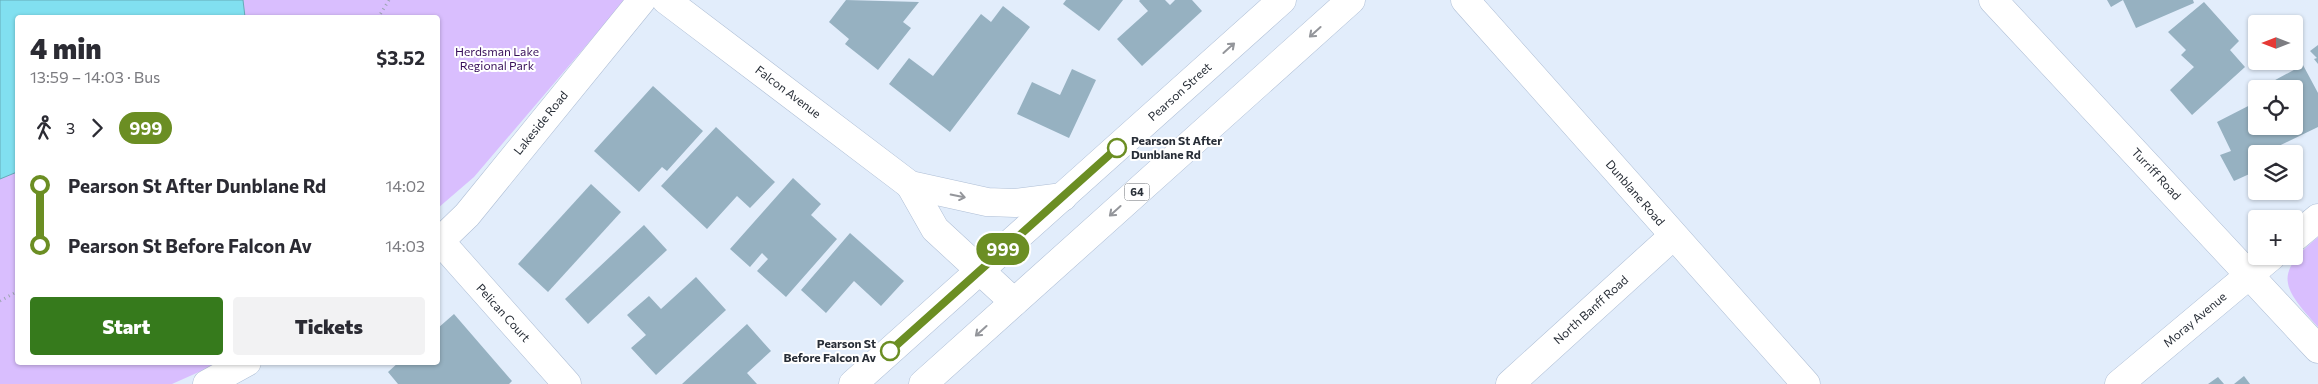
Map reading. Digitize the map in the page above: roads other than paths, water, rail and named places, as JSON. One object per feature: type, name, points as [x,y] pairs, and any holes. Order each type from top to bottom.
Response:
[{"type":"street","name":"Lakeside Road","points":[[440,241],[467,215],[642,0]]},
{"type":"street","name":"Falcon Avenue","points":[[666,0],[910,185],[934,229],[1014,302]]},
{"type":"street","name":"Pearson Street","points":[[853,384],[1282,0]]},
{"type":"street","name":"64","points":[[923,384],[1351,0]]},
{"type":"street","name":"Dunblane Road","points":[[1465,0],[1806,384]]},
{"type":"street","name":"Turriff Road","points":[[1993,0],[2318,349]]},
{"type":"street","name":"Falcon Avenue","points":[[910,185],[987,202],[1015,203],[1063,197]]},
{"type":"street","points":[[2303,230],[2318,218]]},
{"type":"street","name":"North Banff Road","points":[[1510,384],[1673,236]]},
{"type":"street","name":"Pelican Court","points":[[440,243],[567,384]]},
{"type":"street","name":"Moray Avenue","points":[[2119,384],[2261,265]]},
{"type":"street","points":[[207,384],[242,365]]},
{"type":"water","points":[[0,0],[243,0],[245,15],[15,15],[15,173],[0,179]]},
{"type":"place","name":"Pearson St After Dunblane Rd","points":[[1117,148]]},
{"type":"place","name":"Pearson St Before Falcon Av","points":[[890,351]]},
{"type":"park label","name":"Herdsman Lake Regional Park","points":[[497,59]]}]
